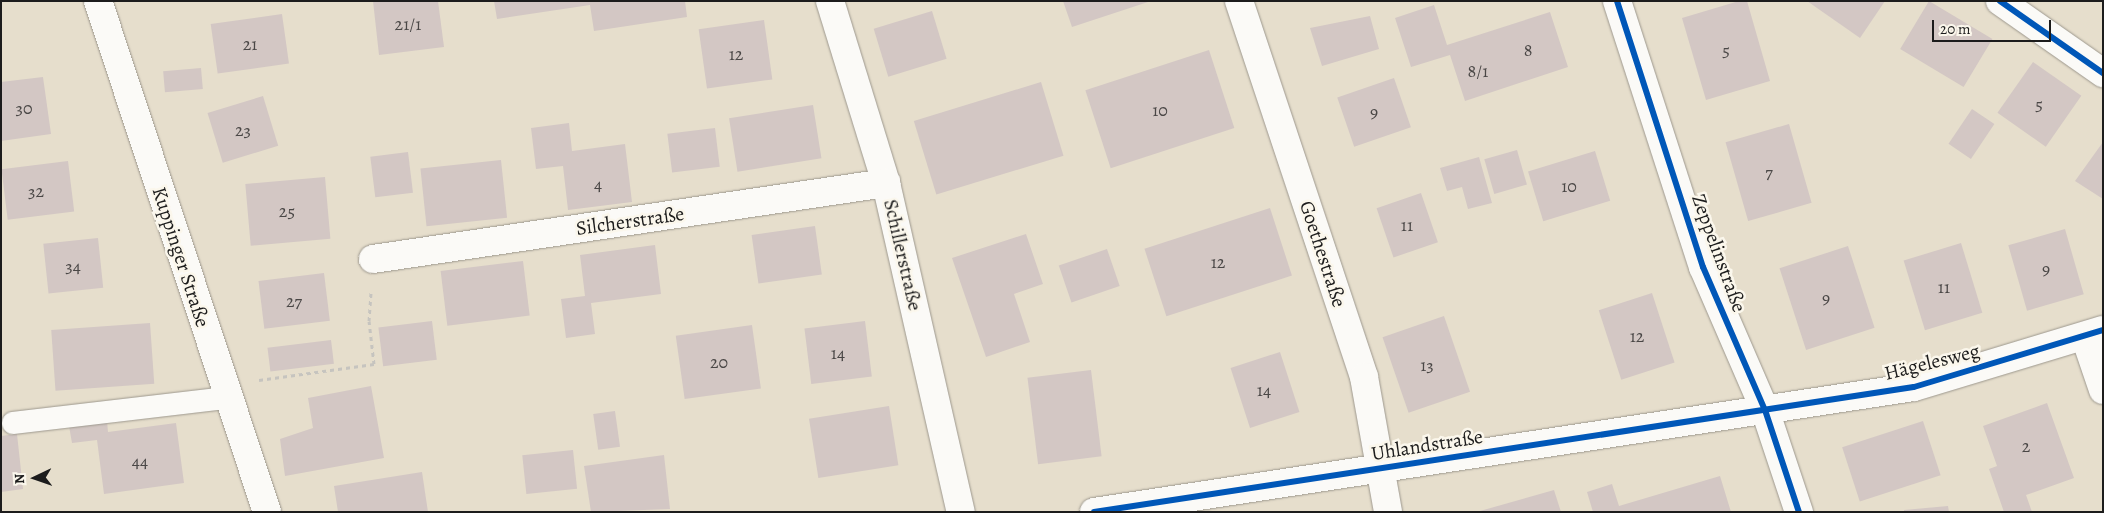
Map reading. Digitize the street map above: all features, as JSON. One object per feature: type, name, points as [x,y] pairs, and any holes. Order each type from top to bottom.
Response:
[{"type":"street","name":"Kuppinger Straße","points":[[98,1],[225,392],[267,512]]},
{"type":"street","name":"Schillerstraße","points":[[830,1],[886,184],[961,512]]},
{"type":"street","name":"Goethestraße","points":[[1239,1],[1364,377],[1382,469],[1388,512]]},
{"type":"street","name":"Zeppelinstraße","points":[[1617,1],[1703,267],[1765,410],[1799,512]]},
{"type":"street","points":[[2000,1],[2103,73]]},
{"type":"street","name":"Silcherstraße","points":[[373,259],[886,184]]},
{"type":"street","name":"Hägelesweg","points":[[1765,410],[1914,387],[2094,333]]},
{"type":"street","points":[[2094,333],[2103,390]]},
{"type":"street","name":"Uhlandstraße","points":[[1094,512],[1765,410]]},
{"type":"lane","points":[[12,423],[225,392]]},
{"type":"path","points":[[225,392],[374,364],[369,321],[373,259]]},
{"type":"building","points":[[373,1],[438,1],[444,47],[379,55]]},
{"type":"building","points":[[494,1],[685,1],[687,17],[594,31],[590,5],[497,19]]},
{"type":"building","points":[[1063,1],[1148,1],[1148,2],[1072,27]]},
{"type":"building","points":[[1739,1],[1747,1],[1770,81],[1706,100],[1682,18]]},
{"type":"building","points":[[1807,1],[1885,1],[1860,38]]},
{"type":"building","points":[[1929,1],[1992,39],[1964,87],[1900,49]]},
{"type":"building","points":[[1434,5],[1447,45],[1550,12],[1568,67],[1465,101],[1450,55],[1411,67],[1395,18]]},
{"type":"building","points":[[932,11],[947,59],[888,77],[874,29]]},
{"type":"building","points":[[282,14],[289,64],[218,74],[211,24]]},
{"type":"building","points":[[1370,16],[1379,49],[1322,66],[1310,28]]},
{"type":"building","points":[[764,20],[772,79],[707,89],[699,29]]},
{"type":"building","points":[[1209,50],[1234,128],[1111,168],[1085,90]]},
{"type":"building","points":[[2033,62],[2081,96],[2046,147],[1997,113]]},
{"type":"building","points":[[201,68],[203,89],[165,92],[163,71]]},
{"type":"building","points":[[43,77],[51,134],[1,141],[1,82]]},
{"type":"building","points":[[1394,78],[1411,127],[1354,147],[1337,98]]},
{"type":"building","points":[[1041,82],[1064,156],[936,195],[914,121]]},
{"type":"building","points":[[263,96],[278,146],[223,163],[208,113]]},
{"type":"building","points":[[813,105],[821,158],[737,172],[729,118]]},
{"type":"building","points":[[1972,109],[1994,124],[1971,159],[1949,144]]},
{"type":"building","points":[[569,123],[572,151],[625,144],[632,202],[568,210],[563,166],[536,169],[531,128]]},
{"type":"building","points":[[1789,124],[1812,203],[1748,221],[1726,142]]},
{"type":"building","points":[[715,128],[720,167],[672,173],[667,134]]},
{"type":"building","points":[[2103,142],[2103,199],[2075,181]]},
{"type":"building","points":[[1517,150],[1527,185],[1494,194],[1484,159]]},
{"type":"building","points":[[1595,151],[1610,201],[1543,221],[1528,171]]},
{"type":"building","points":[[408,152],[413,193],[375,197],[370,157]]},
{"type":"building","points":[[1479,157],[1492,203],[1468,209],[1462,187],[1447,191],[1440,168]]},
{"type":"building","points":[[501,160],[507,218],[427,226],[420,168]]},
{"type":"building","points":[[68,161],[74,212],[8,220],[1,169]]},
{"type":"building","points":[[325,177],[330,239],[251,246],[245,184]]},
{"type":"building","points":[[1421,193],[1438,242],[1393,257],[1377,208]]},
{"type":"building","points":[[1270,208],[1292,276],[1166,316],[1144,249]]},
{"type":"building","points":[[815,226],[822,275],[758,283],[752,235]]},
{"type":"building","points":[[2065,229],[2084,294],[2027,311],[2008,245]]},
{"type":"building","points":[[1026,234],[1043,284],[1014,294],[1030,342],[986,357],[952,258]]},
{"type":"building","points":[[98,238],[103,288],[49,293],[43,244]]},
{"type":"building","points":[[1961,243],[1982,313],[1925,330],[1904,261]]},
{"type":"building","points":[[655,245],[661,294],[591,303],[595,334],[566,338],[561,299],[585,296],[580,255]]},
{"type":"building","points":[[1848,246],[1875,328],[1806,350],[1780,268]]},
{"type":"building","points":[[1107,249],[1120,286],[1071,302],[1059,266]]},
{"type":"building","points":[[523,261],[530,316],[447,326],[441,271]]},
{"type":"building","points":[[324,273],[330,321],[264,329],[258,281]]},
{"type":"building","points":[[1652,293],[1675,362],[1621,380],[1599,310]]},
{"type":"building","points":[[1444,316],[1470,392],[1409,413],[1383,337]]},
{"type":"building","points":[[432,321],[437,360],[383,366],[378,328]]},
{"type":"building","points":[[865,321],[872,377],[811,384],[804,328]]},
{"type":"building","points":[[150,323],[154,384],[55,391],[51,330]]},
{"type":"building","points":[[752,325],[761,388],[685,399],[676,336]]},
{"type":"building","points":[[331,340],[334,364],[270,372],[267,348]]},
{"type":"building","points":[[1280,352],[1299,412],[1250,428],[1231,368]]},
{"type":"building","points":[[1091,370],[1102,456],[1038,464],[1027,378]]},
{"type":"building","points":[[371,386],[384,458],[285,476],[280,439],[313,428],[308,398]]},
{"type":"building","points":[[2047,403],[2074,478],[2026,495],[2032,512],[2004,512],[1989,469],[1997,466],[1983,426]]},
{"type":"building","points":[[889,406],[898,465],[818,478],[809,419]]},
{"type":"building","points":[[615,411],[620,447],[598,450],[593,414]]},
{"type":"building","points":[[107,421],[108,432],[176,423],[184,483],[104,494],[97,440],[72,443],[69,426]]},
{"type":"building","points":[[1923,421],[1941,475],[1860,501],[1842,447]]},
{"type":"building","points":[[17,434],[23,489],[1,492],[1,436]]},
{"type":"building","points":[[573,450],[577,489],[526,494],[522,455]]},
{"type":"building","points":[[664,455],[670,509],[591,512],[584,466]]},
{"type":"building","points":[[422,472],[428,512],[338,512],[334,486]]},
{"type":"building","points":[[1720,476],[1731,512],[1593,512],[1587,492],[1612,484],[1619,506]]},
{"type":"building","points":[[1554,490],[1561,512],[1480,512],[1480,511]]},
{"type":"building","points":[[1948,506],[1949,512],[1904,512],[1904,510]]},
{"type":"cycle path","points":[[1617,1],[1703,267],[1765,410],[1799,512]]},
{"type":"cycle path","points":[[2000,1],[2103,73]]},
{"type":"cycle path","points":[[1094,512],[1914,387],[2103,330]]}]
